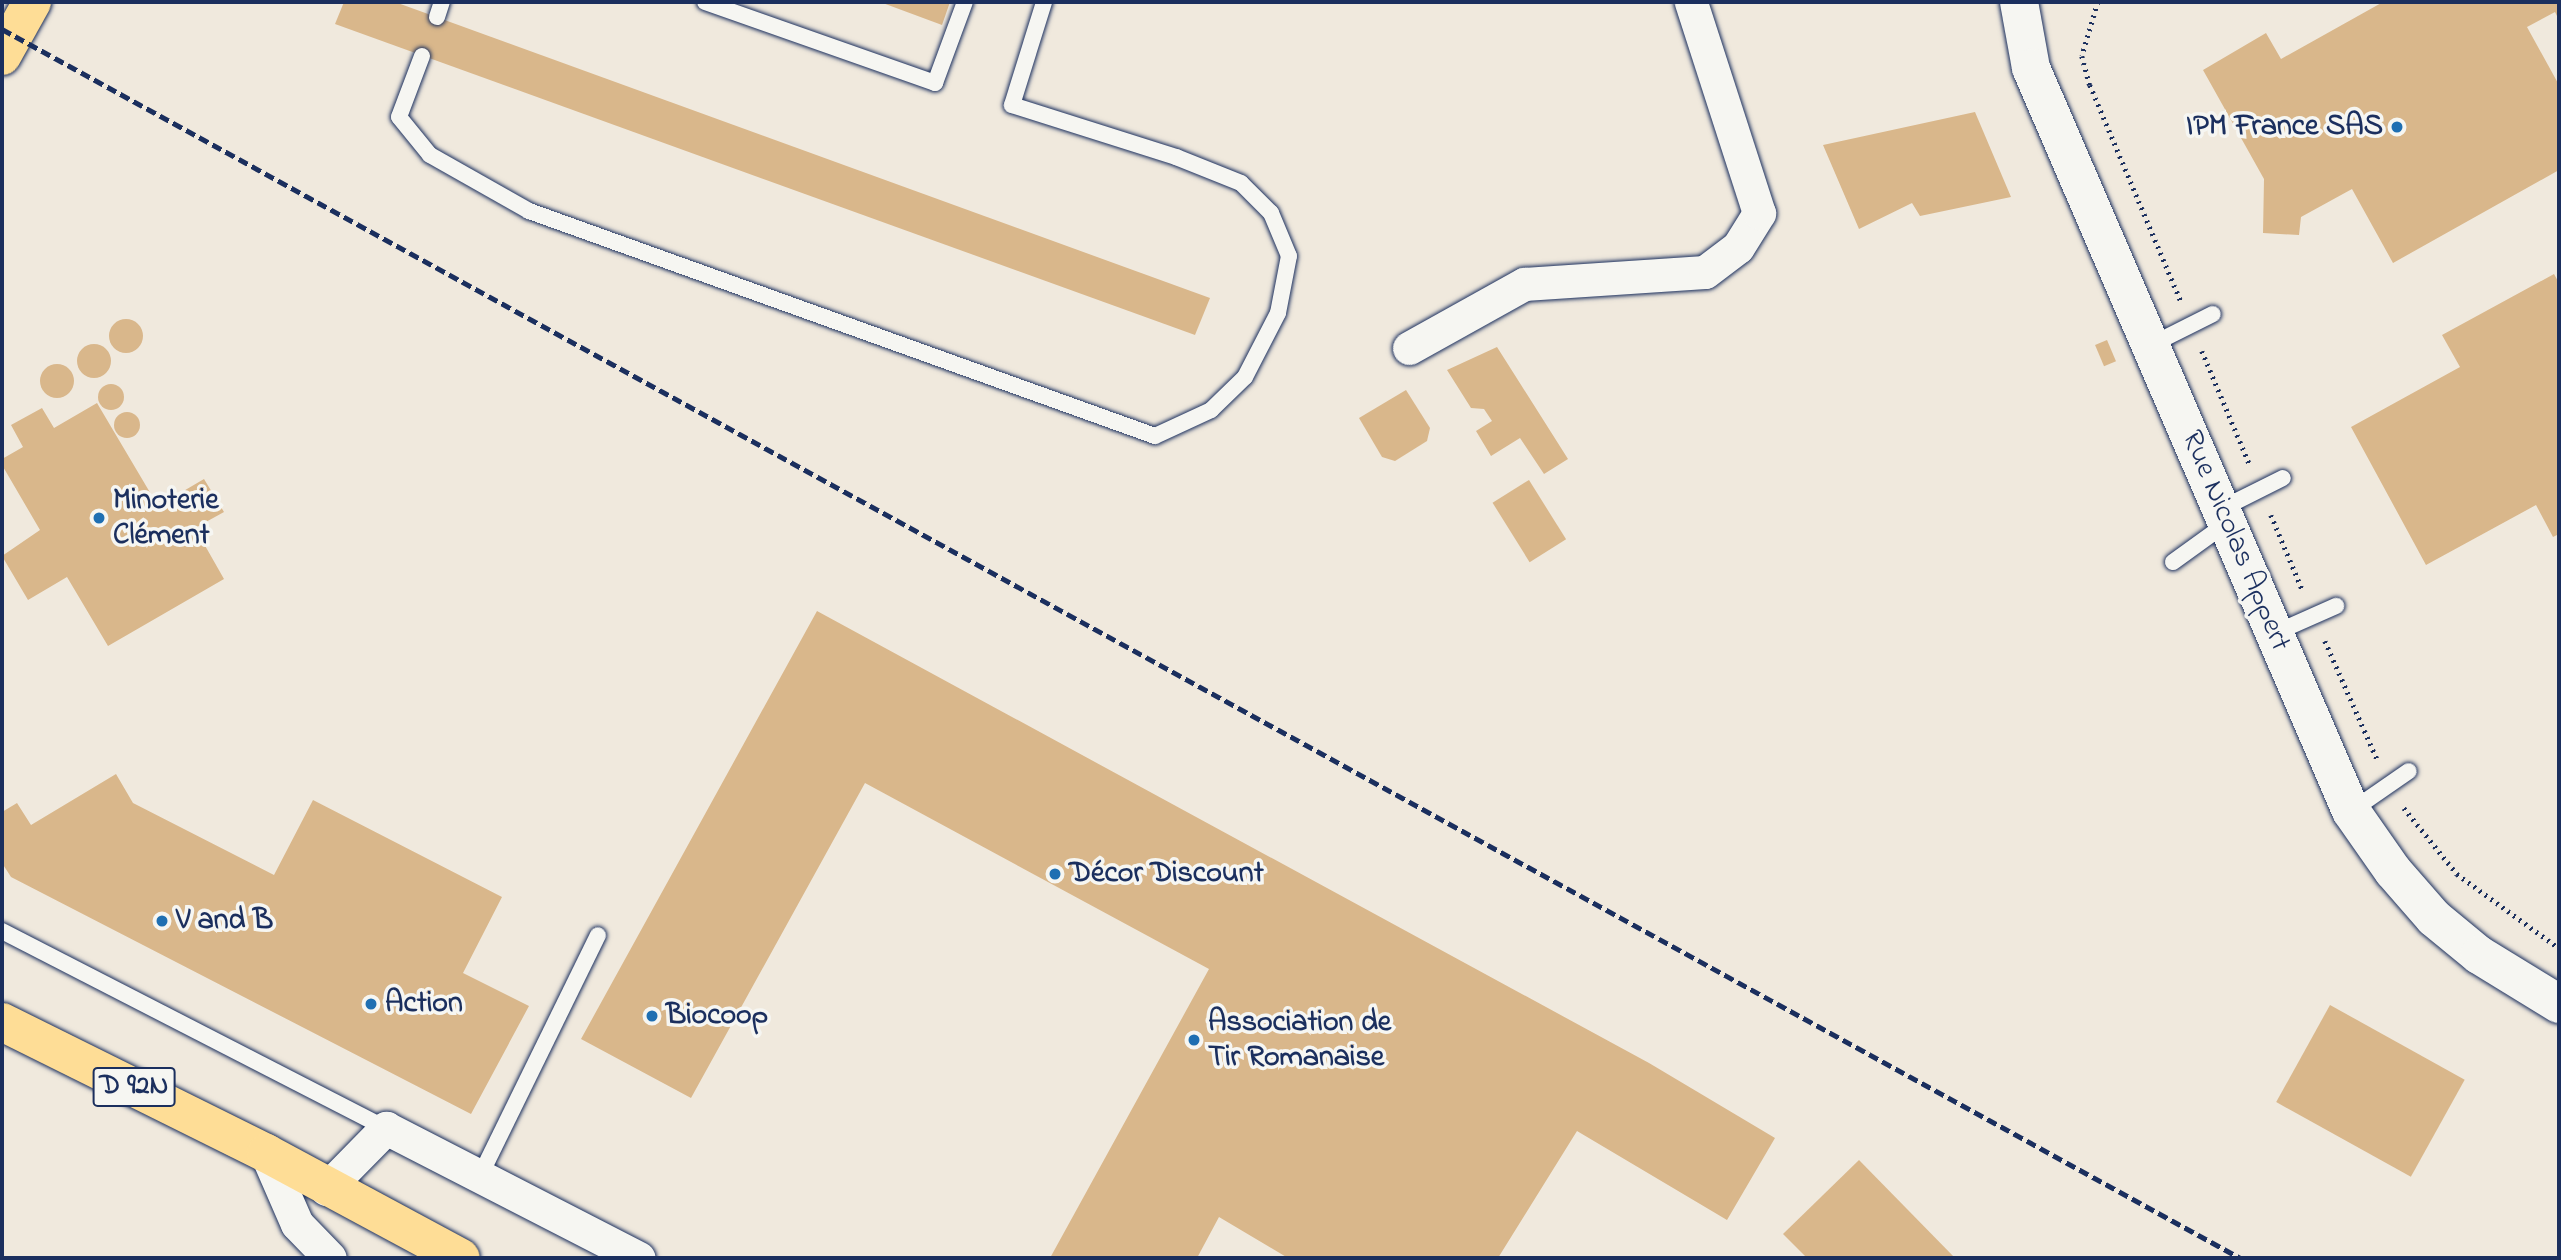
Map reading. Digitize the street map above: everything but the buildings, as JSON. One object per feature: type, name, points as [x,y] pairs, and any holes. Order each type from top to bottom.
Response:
[{"type":"main road","points":[[2,56],[32,2]]},
{"type":"main road","name":"D 92N","points":[[2,1023],[266,1153],[326,1189],[461,1258]]},
{"type":"street","points":[[1409,348],[1524,284],[1705,272],[1738,247],[1759,213],[1690,2]]},
{"type":"street","name":"Rue Nicolas Appert","points":[[2020,2],[2031,68],[2351,811],[2393,871],[2434,918],[2479,955],[2559,1004]]},
{"type":"street","points":[[326,1189],[386,1128],[639,1258]]},
{"type":"street","points":[[266,1153],[297,1224],[330,1258]]},
{"type":"lane","points":[[705,2],[935,83],[965,2]]},
{"type":"lane","points":[[422,56],[399,117],[430,155],[529,211],[1155,436],[1211,410],[1245,377],[1279,313],[1289,256],[1271,213],[1241,183],[1176,157],[1012,105],[1044,2]]},
{"type":"lane","points":[[2151,345],[2213,314]]},
{"type":"lane","points":[[2173,562],[2224,516],[2283,478]]},
{"type":"lane","points":[[2275,633],[2336,606]]},
{"type":"lane","points":[[2351,811],[2409,771]]},
{"type":"lane","points":[[2,931],[386,1128]]},
{"type":"lane","points":[[480,1176],[598,935]]},
{"type":"railway","points":[[2,29],[2240,1258]]},
{"type":"place","name":"IPM France SAS","points":[[2397,127]]},
{"type":"place","name":"Minoterie Clément","points":[[99,518]]},
{"type":"place","name":"Décor Discount","points":[[1055,874]]},
{"type":"place","name":"V and B","points":[[162,921]]},
{"type":"place","name":"Action","points":[[371,1004]]},
{"type":"place","name":"Biocoop","points":[[652,1016]]},
{"type":"place","name":"Association de Tir Romanaise","points":[[1194,1040]]}]
